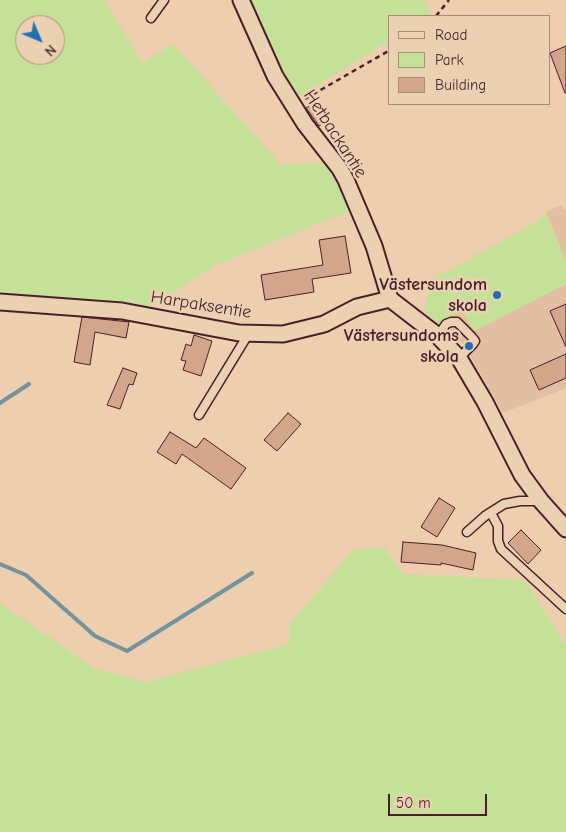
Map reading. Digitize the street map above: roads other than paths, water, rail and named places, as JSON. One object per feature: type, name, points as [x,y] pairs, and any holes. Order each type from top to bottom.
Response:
[{"type":"street","name":"Hetbackantie","points":[[242,0],[275,76],[294,108],[346,180],[374,246],[390,299]]},
{"type":"street","name":"Harpaksentie","points":[[0,302],[122,311],[249,333],[298,332],[324,324],[357,307],[390,299]]},
{"type":"street","points":[[390,299],[438,336],[459,358],[485,402],[522,475],[541,502],[566,529]]},
{"type":"lane","points":[[151,18],[164,0]]},
{"type":"lane","points":[[438,336],[446,324],[452,322],[456,322],[471,336],[475,341],[474,344],[459,358]]},
{"type":"lane","points":[[200,416],[249,333]]},
{"type":"lane","points":[[467,532],[504,504],[520,501],[541,502]]},
{"type":"lane","points":[[491,513],[498,526],[498,542],[501,549],[566,609]]},
{"type":"waterway","points":[[0,403],[29,384]]},
{"type":"waterway","points":[[0,564],[26,575],[95,636],[127,651],[252,573]]},
{"type":"place","name":"Västersundom skola","points":[[497,295]]},
{"type":"place","name":"Västersundoms skola","points":[[469,346]]}]
